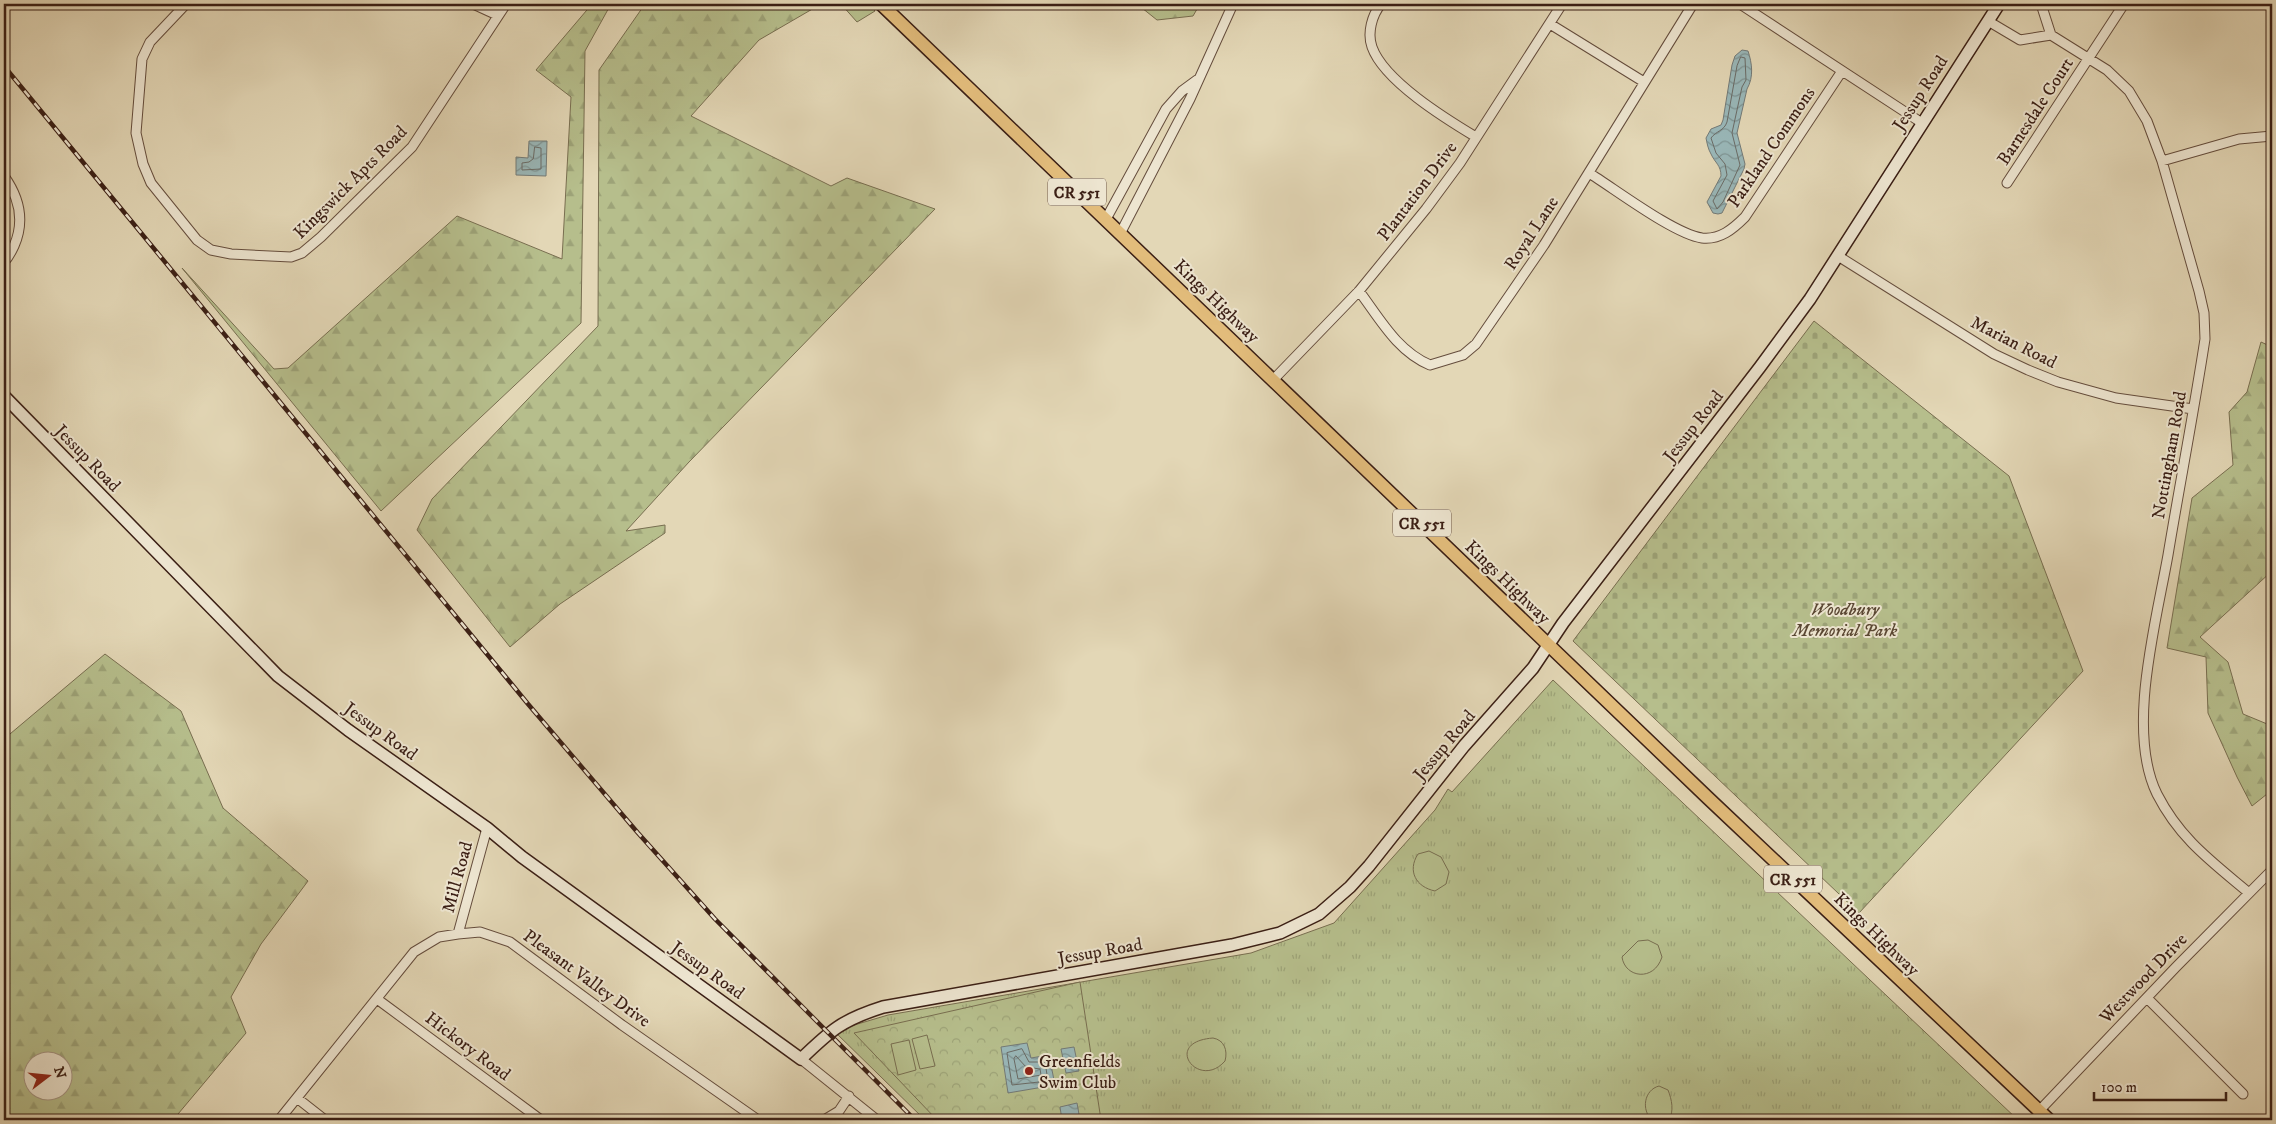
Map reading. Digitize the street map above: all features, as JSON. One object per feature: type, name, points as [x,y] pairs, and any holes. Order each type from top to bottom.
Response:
[{"type":"main road","name":"Kings Highway","points":[[881,4],[1121,232],[1549,645],[2048,1120]]},
{"type":"street","name":"Kingswick Apts Road","points":[[186,4],[150,42],[142,59],[136,133],[143,164],[151,183],[197,240],[210,250],[231,254],[291,257],[302,253],[321,237],[412,147],[506,4]]},
{"type":"street","points":[[473,4],[497,15]]},
{"type":"street","points":[[1121,232],[1190,99],[1197,80],[1216,45],[1234,4]]},
{"type":"street","points":[[1381,4],[1375,11],[1370,29],[1372,46],[1379,60],[1390,73],[1440,115],[1476,138]]},
{"type":"street","name":"Plantation Drive","points":[[1274,379],[1359,291],[1426,209],[1476,138],[1562,4]]},
{"type":"street","name":"Royal Lane","points":[[1359,291],[1402,348],[1417,360],[1430,366],[1463,355],[1476,344],[1523,276],[1589,173],[1692,4]]},
{"type":"street","points":[[1740,4],[1922,123]]},
{"type":"street","name":"Jessup Road","points":[[4,396],[278,676],[345,727],[487,828],[522,857],[802,1060],[828,1033],[841,1023],[883,1007],[1232,945],[1280,933],[1318,914],[1350,887],[1369,866],[1464,746],[1533,668],[1568,615],[1770,355],[1838,256],[1999,4]]},
{"type":"street","points":[[1988,21],[2020,40],[2052,35],[2041,4]]},
{"type":"street","name":"Barnesdale Court","points":[[2007,183],[2124,4]]},
{"type":"street","points":[[1550,24],[1644,82]]},
{"type":"street","name":"Nottingham Road","points":[[2052,35],[2108,70],[2129,91],[2147,121],[2162,161],[2204,313],[2204,339],[2193,409],[2144,694],[2146,760],[2157,792],[2173,820],[2191,844],[2249,893]]},
{"type":"street","name":"Parkland Commons","points":[[1589,173],[1670,224],[1703,238],[1718,237],[1733,230],[1745,217],[1842,71]]},
{"type":"street","points":[[1106,219],[1166,109],[1182,91],[1197,80]]},
{"type":"street","points":[[2162,161],[2238,139],[2272,136]]},
{"type":"street","points":[[4,176],[17,199],[21,218],[18,235],[8,258],[4,262]]},
{"type":"street","name":"Marian Road","points":[[1838,256],[1994,354],[2028,370],[2058,382],[2116,398],[2193,409]]},
{"type":"street","name":"Mill Road","points":[[458,934],[487,828]]},
{"type":"street","name":"Westwood Drive","points":[[2039,1111],[2272,870]]},
{"type":"street","name":"Pleasant Valley Drive","points":[[279,1120],[414,952],[439,937],[480,932],[510,942],[622,1025],[758,1120]]},
{"type":"street","points":[[2147,998],[2243,1094]]},
{"type":"street","name":"Hickory Road","points":[[377,999],[540,1120]]},
{"type":"street","points":[[802,1060],[877,1120]]},
{"type":"street","points":[[824,1120],[839,1111],[849,1096]]},
{"type":"street","points":[[297,1098],[325,1120]]},
{"type":"green space","points":[[592,4],[611,4],[585,51],[581,323],[381,511],[182,268],[274,369],[288,368],[457,216],[562,259],[571,97],[536,70]]},
{"type":"green space","points":[[645,4],[821,4],[759,40],[691,116],[831,186],[847,178],[935,209],[689,462],[626,531],[665,525],[665,533],[560,604],[510,647],[417,530],[432,499],[598,326],[599,70]]},
{"type":"green space","points":[[841,4],[868,4],[875,11],[857,22]]},
{"type":"green space","points":[[1137,4],[1200,4],[1193,16],[1157,20]]},
{"type":"green space","name":"Woodbury Memorial Park","points":[[1814,321],[2009,476],[2083,671],[1859,913],[1573,641]]},
{"type":"green space","points":[[2261,342],[2272,347],[2272,571],[2200,637],[2228,662],[2243,714],[2272,726],[2272,790],[2252,806],[2208,713],[2206,657],[2167,648],[2192,498],[2233,465],[2229,412],[2247,392]]},
{"type":"green space","points":[[105,654],[181,711],[223,808],[308,881],[261,944],[231,997],[246,1033],[173,1120],[4,1120],[4,739]]},
{"type":"green space","points":[[1553,680],[2018,1120],[925,1120],[834,1031],[888,1015],[1251,953],[1334,923],[1435,810],[1448,789],[1452,792]]},
{"type":"green space","points":[[1429,851],[1441,857],[1449,872],[1446,884],[1435,891],[1428,889],[1418,882],[1413,866],[1418,854]]},
{"type":"green space","points":[[1648,940],[1658,945],[1662,957],[1658,965],[1647,974],[1634,973],[1624,964],[1622,957],[1638,941]]},
{"type":"green space","points":[[1080,982],[1101,1120],[937,1120],[854,1033]]},
{"type":"green space","points":[[927,1035],[935,1066],[920,1069],[912,1039]]},
{"type":"green space","points":[[1213,1038],[1220,1041],[1224,1046],[1226,1053],[1225,1061],[1215,1069],[1205,1071],[1196,1068],[1190,1062],[1187,1055],[1189,1048],[1198,1041]]},
{"type":"green space","points":[[909,1040],[916,1070],[898,1075],[891,1044]]},
{"type":"green space","points":[[1659,1086],[1668,1090],[1671,1098],[1672,1109],[1669,1120],[1652,1120],[1646,1111],[1647,1096],[1654,1088]]},
{"type":"water","points":[[1742,50],[1748,51],[1752,70],[1737,133],[1745,164],[1722,213],[1718,214],[1713,213],[1707,202],[1721,176],[1721,172],[1709,150],[1706,138],[1711,129],[1721,125],[1732,65],[1735,56]]},
{"type":"water","points":[[529,141],[547,141],[546,176],[516,175],[516,157],[528,158]]},
{"type":"water","name":"Greenfields Swim Club","points":[[1027,1043],[1031,1058],[1049,1055],[1055,1085],[1008,1093],[1001,1047]]},
{"type":"water","points":[[1074,1047],[1079,1071],[1066,1073],[1061,1049]]},
{"type":"water","points":[[1077,1103],[1080,1120],[1062,1120],[1060,1107]]},
{"type":"railway","points":[[4,66],[528,704],[638,833],[715,919],[915,1120]]},
{"type":"place","name":"Greenfields Swim Club","points":[[1029,1071]]}]
